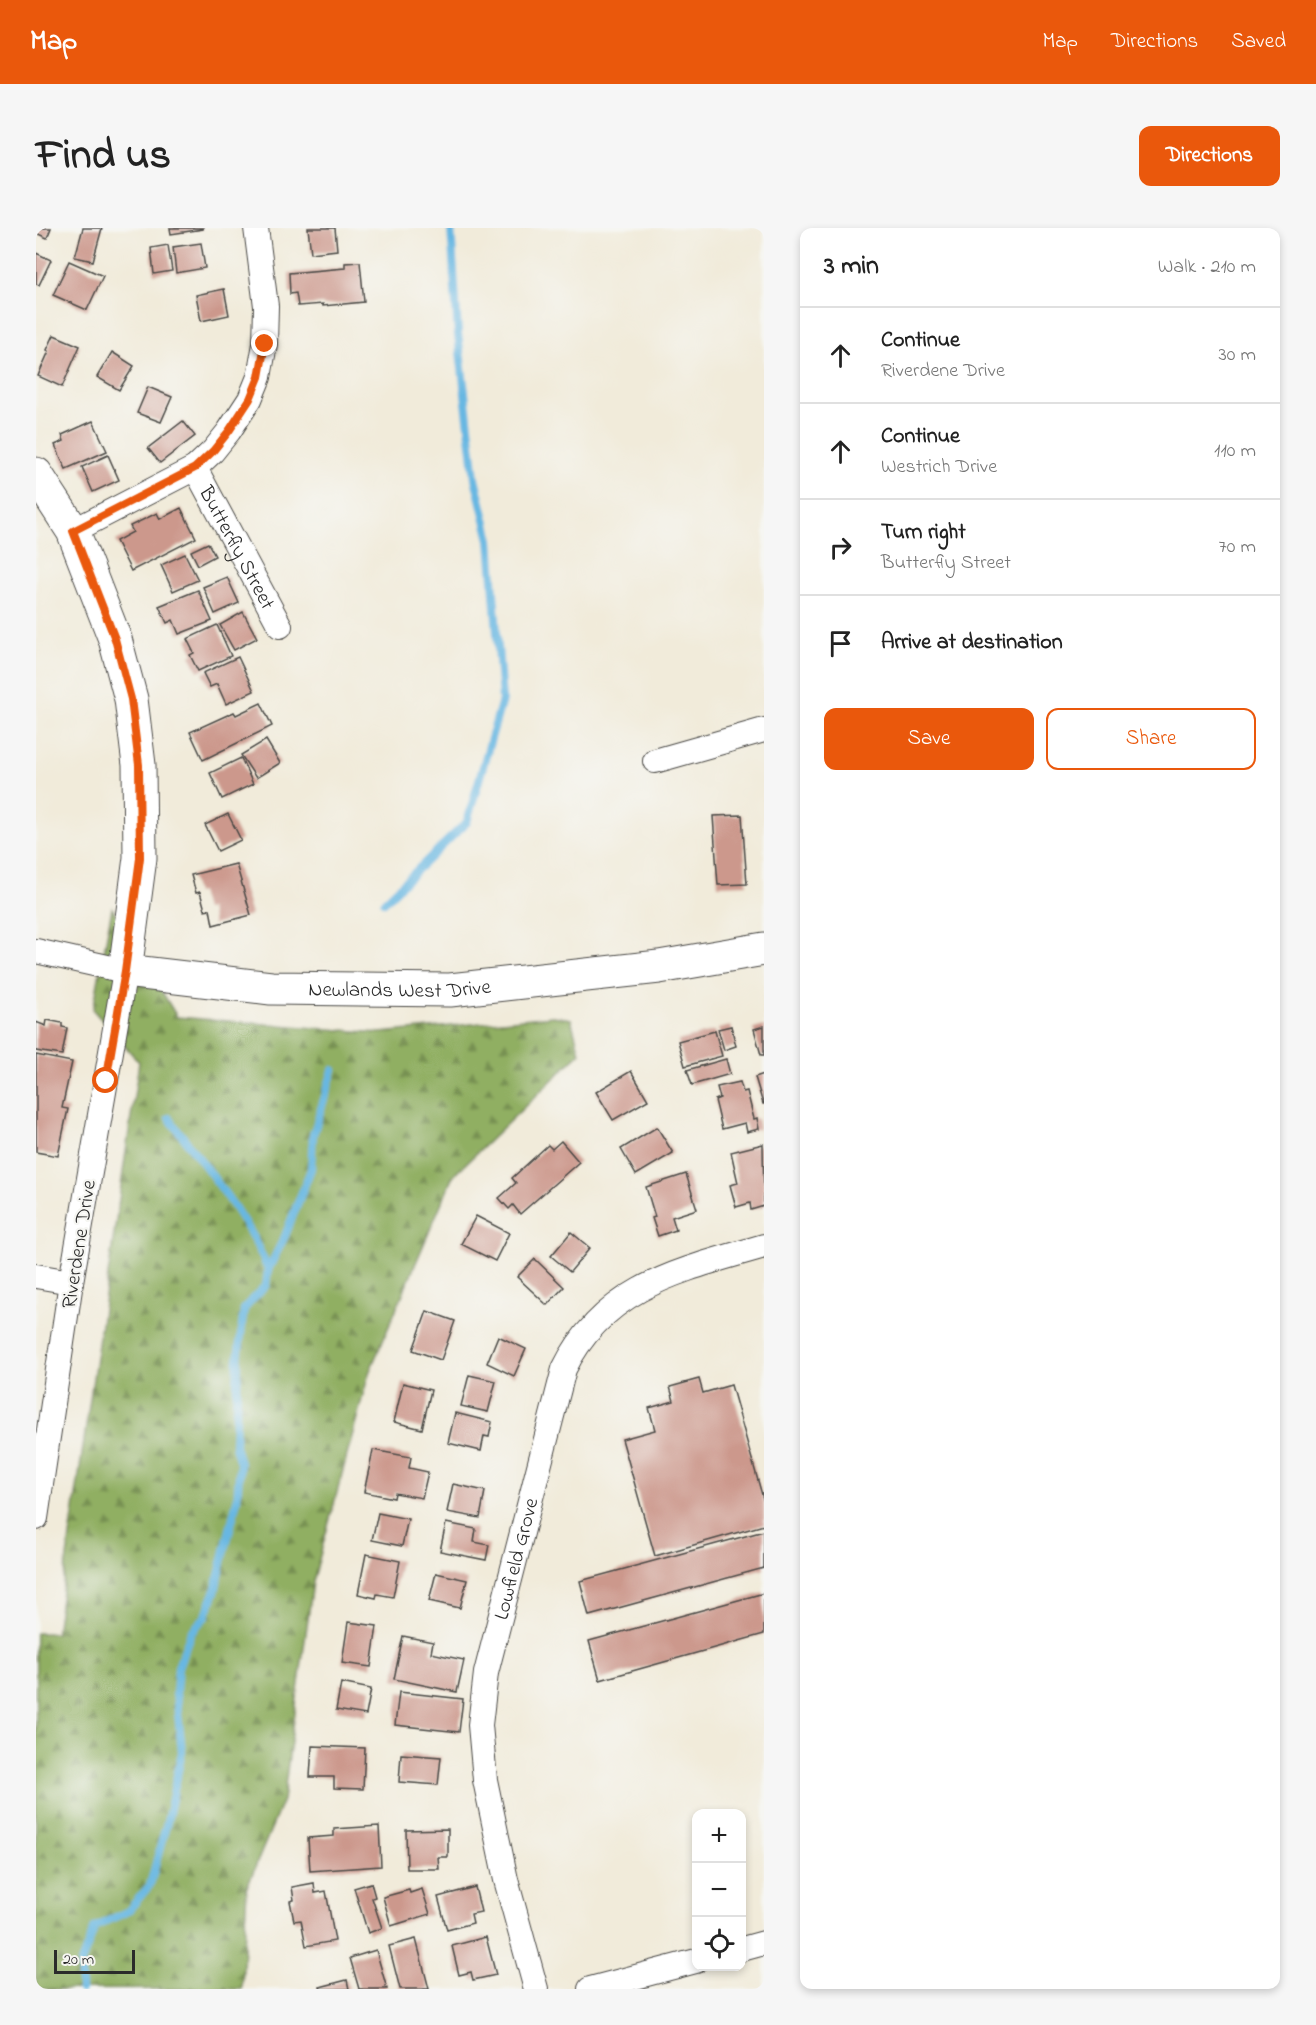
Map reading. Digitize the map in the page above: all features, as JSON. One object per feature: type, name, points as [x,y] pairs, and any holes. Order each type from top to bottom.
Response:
[{"type":"street","name":"Butterfly Street","points":[[73,531],[195,468],[229,431],[250,399],[259,377],[265,344],[266,306],[256,228]]},
{"type":"street","name":"Butterfly Street","points":[[195,468],[280,626]]},
{"type":"street","points":[[36,474],[73,531],[115,639],[131,699],[139,765],[140,858],[125,971]]},
{"type":"street","points":[[656,761],[764,730]]},
{"type":"street","name":"Newlands West Drive","points":[[36,951],[125,971],[272,988],[450,990],[659,967],[764,949]]},
{"type":"street","name":"Riverdene Drive","points":[[36,1518],[71,1282],[125,971]]},
{"type":"street","name":"Lowfield Grove","points":[[536,1989],[506,1880],[486,1788],[480,1725],[486,1673],[564,1369],[582,1339],[617,1302],[668,1275],[764,1246]]},
{"type":"street","points":[[36,1276],[71,1282]]},
{"type":"street","points":[[746,1948],[764,1943]]},
{"type":"street","points":[[590,1989],[692,1962]]},
{"type":"green space","points":[[112,908],[177,1017],[380,1033],[553,1016],[571,1019],[580,1053],[453,1176],[369,1373],[313,1582],[283,1800],[247,1887],[242,1989],[36,1989],[36,1633],[56,1633],[139,1062],[93,1010]]},
{"type":"building","points":[[36,228],[51,228],[47,238],[36,233]]},
{"type":"building","points":[[83,228],[102,228],[93,261],[75,257]]},
{"type":"building","points":[[170,228],[203,228],[203,229],[171,234]]},
{"type":"building","points":[[308,228],[335,228],[337,250],[311,253]]},
{"type":"building","points":[[201,243],[205,268],[176,273],[173,247]]},
{"type":"building","points":[[168,245],[172,271],[154,274],[151,248]]},
{"type":"building","points":[[36,253],[51,260],[39,285],[36,284]]},
{"type":"building","points":[[69,261],[103,276],[87,310],[53,295]]},
{"type":"building","points":[[360,262],[364,302],[298,306],[296,293],[290,294],[289,273],[345,268],[345,263]]},
{"type":"building","points":[[224,289],[229,315],[201,321],[196,295]]},
{"type":"building","points":[[54,335],[80,346],[62,387],[38,376]]},
{"type":"building","points":[[112,352],[134,366],[119,390],[97,377]]},
{"type":"building","points":[[148,387],[172,397],[161,422],[137,413]]},
{"type":"building","points":[[93,421],[107,451],[66,469],[55,445],[64,441],[62,435]]},
{"type":"building","points":[[183,421],[195,436],[160,463],[148,448]]},
{"type":"building","points":[[108,455],[119,480],[93,492],[82,467]]},
{"type":"building","points":[[181,508],[196,538],[131,571],[116,541],[133,532],[130,526],[157,513],[160,519]]},
{"type":"building","points":[[208,543],[215,556],[198,565],[191,551]]},
{"type":"building","points":[[185,554],[198,580],[173,591],[161,565]]},
{"type":"building","points":[[227,577],[239,603],[215,614],[203,587]]},
{"type":"building","points":[[198,590],[212,621],[179,634],[173,620],[167,623],[159,606]]},
{"type":"building","points":[[243,612],[257,638],[234,650],[220,625]]},
{"type":"building","points":[[217,625],[231,656],[198,671],[190,655],[194,653],[187,639]]},
{"type":"building","points":[[238,657],[254,691],[226,704],[217,684],[210,687],[203,673]]},
{"type":"building","points":[[261,703],[272,726],[203,760],[190,732],[234,712],[236,715]]},
{"type":"building","points":[[266,740],[280,763],[256,778],[241,755]]},
{"type":"building","points":[[241,758],[253,784],[222,799],[210,773]]},
{"type":"building","points":[[228,814],[241,840],[218,851],[205,825]]},
{"type":"building","points":[[742,815],[747,884],[718,885],[713,816]]},
{"type":"building","points":[[236,864],[251,915],[213,925],[210,909],[205,910],[200,892],[196,893],[191,875]]},
{"type":"building","points":[[47,1020],[62,1023],[62,1027],[67,1028],[62,1055],[36,1051],[36,1022],[46,1026]]},
{"type":"building","points":[[731,1026],[736,1046],[724,1050],[718,1029]]},
{"type":"building","points":[[764,1026],[764,1055],[761,1055],[754,1029]]},
{"type":"building","points":[[715,1031],[722,1056],[685,1066],[678,1041]]},
{"type":"building","points":[[36,1055],[72,1062],[62,1108],[68,1109],[58,1156],[36,1152]]},
{"type":"building","points":[[726,1059],[730,1074],[692,1085],[687,1070]]},
{"type":"building","points":[[631,1071],[648,1100],[613,1120],[596,1092]]},
{"type":"building","points":[[764,1074],[764,1104],[763,1104],[755,1077]]},
{"type":"building","points":[[740,1082],[743,1092],[747,1091],[759,1129],[747,1132],[745,1123],[722,1129],[715,1100],[720,1098],[717,1087]]},
{"type":"building","points":[[657,1127],[673,1153],[636,1175],[621,1149]]},
{"type":"building","points":[[561,1141],[579,1162],[520,1214],[513,1205],[509,1209],[499,1198],[516,1183],[512,1178],[548,1145],[552,1149]]},
{"type":"building","points":[[763,1144],[764,1206],[751,1210],[750,1203],[736,1207],[730,1185],[738,1183],[731,1152]]},
{"type":"building","points":[[686,1174],[697,1209],[672,1217],[676,1230],[658,1236],[646,1187]]},
{"type":"building","points":[[476,1216],[509,1233],[495,1261],[461,1244]]},
{"type":"building","points":[[571,1232],[590,1248],[570,1272],[551,1256]]},
{"type":"building","points":[[535,1259],[564,1287],[547,1305],[517,1277]]},
{"type":"building","points":[[427,1311],[455,1321],[441,1360],[413,1350]]},
{"type":"building","points":[[498,1336],[526,1349],[514,1376],[487,1363]]},
{"type":"building","points":[[469,1375],[496,1381],[488,1412],[461,1406]]},
{"type":"building","points":[[699,1379],[703,1393],[731,1385],[764,1502],[764,1525],[655,1556],[622,1439],[655,1430],[649,1408],[674,1401],[670,1387]]},
{"type":"building","points":[[403,1383],[431,1390],[422,1429],[394,1422]]},
{"type":"building","points":[[455,1413],[492,1422],[489,1437],[484,1436],[481,1451],[448,1443]]},
{"type":"building","points":[[373,1450],[411,1457],[409,1468],[428,1472],[422,1498],[395,1493],[394,1498],[364,1492]]},
{"type":"building","points":[[453,1484],[485,1491],[480,1518],[447,1512]]},
{"type":"building","points":[[378,1513],[408,1519],[402,1546],[372,1540]]},
{"type":"building","points":[[446,1523],[476,1529],[474,1542],[489,1545],[486,1560],[440,1551]]},
{"type":"building","points":[[764,1531],[764,1568],[589,1616],[580,1581]]},
{"type":"building","points":[[366,1554],[400,1561],[393,1597],[377,1594],[376,1598],[358,1594]]},
{"type":"building","points":[[436,1573],[467,1580],[460,1608],[429,1601]]},
{"type":"building","points":[[764,1593],[764,1634],[600,1680],[589,1641]]},
{"type":"building","points":[[348,1622],[377,1626],[371,1667],[342,1663]]},
{"type":"building","points":[[403,1636],[433,1642],[431,1653],[464,1660],[457,1692],[394,1679]]},
{"type":"building","points":[[341,1683],[371,1689],[366,1715],[336,1710]]},
{"type":"building","points":[[399,1692],[463,1699],[459,1732],[395,1725]]},
{"type":"building","points":[[312,1746],[365,1748],[363,1789],[334,1788],[334,1777],[310,1777]]},
{"type":"building","points":[[401,1754],[441,1757],[438,1785],[399,1782]]},
{"type":"building","points":[[379,1826],[381,1866],[310,1871],[308,1838],[334,1836],[334,1829]]},
{"type":"building","points":[[448,1829],[448,1857],[438,1857],[439,1869],[407,1869],[406,1830]]},
{"type":"building","points":[[314,1883],[315,1893],[326,1891],[335,1941],[306,1946],[301,1920],[294,1921],[290,1901],[294,1900],[292,1887]]},
{"type":"building","points":[[371,1883],[375,1897],[372,1898],[382,1928],[368,1933],[354,1888]]},
{"type":"building","points":[[475,1887],[481,1912],[471,1914],[473,1923],[447,1930],[438,1897]]},
{"type":"building","points":[[422,1889],[430,1914],[391,1926],[383,1897]]},
{"type":"building","points":[[486,1937],[496,1975],[473,1980],[471,1972],[459,1975],[452,1946]]},
{"type":"building","points":[[416,1939],[429,1989],[400,1989],[389,1946]]},
{"type":"building","points":[[376,1950],[387,1989],[359,1989],[350,1958]]},
{"type":"building","points":[[347,1980],[349,1989],[321,1989],[320,1987]]},
{"type":"waterway","points":[[384,902],[467,822],[502,700],[490,540],[475,478],[458,334],[451,228]]},
{"type":"waterway","points":[[81,1989],[81,1963],[95,1927],[128,1911],[150,1885],[182,1752],[176,1693],[178,1667],[191,1632],[205,1617],[215,1592],[237,1500],[240,1463],[235,1446],[238,1360],[244,1309],[266,1285],[268,1270],[285,1236],[311,1169],[313,1135],[333,1070]]},
{"type":"waterway","points":[[169,1118],[236,1210],[259,1249],[268,1270]]},
{"type":"route","points":[[106,1081],[125,971],[140,858],[139,765],[131,699],[115,639],[73,531],[195,468],[213,451],[250,399],[259,377],[265,344]]}]
